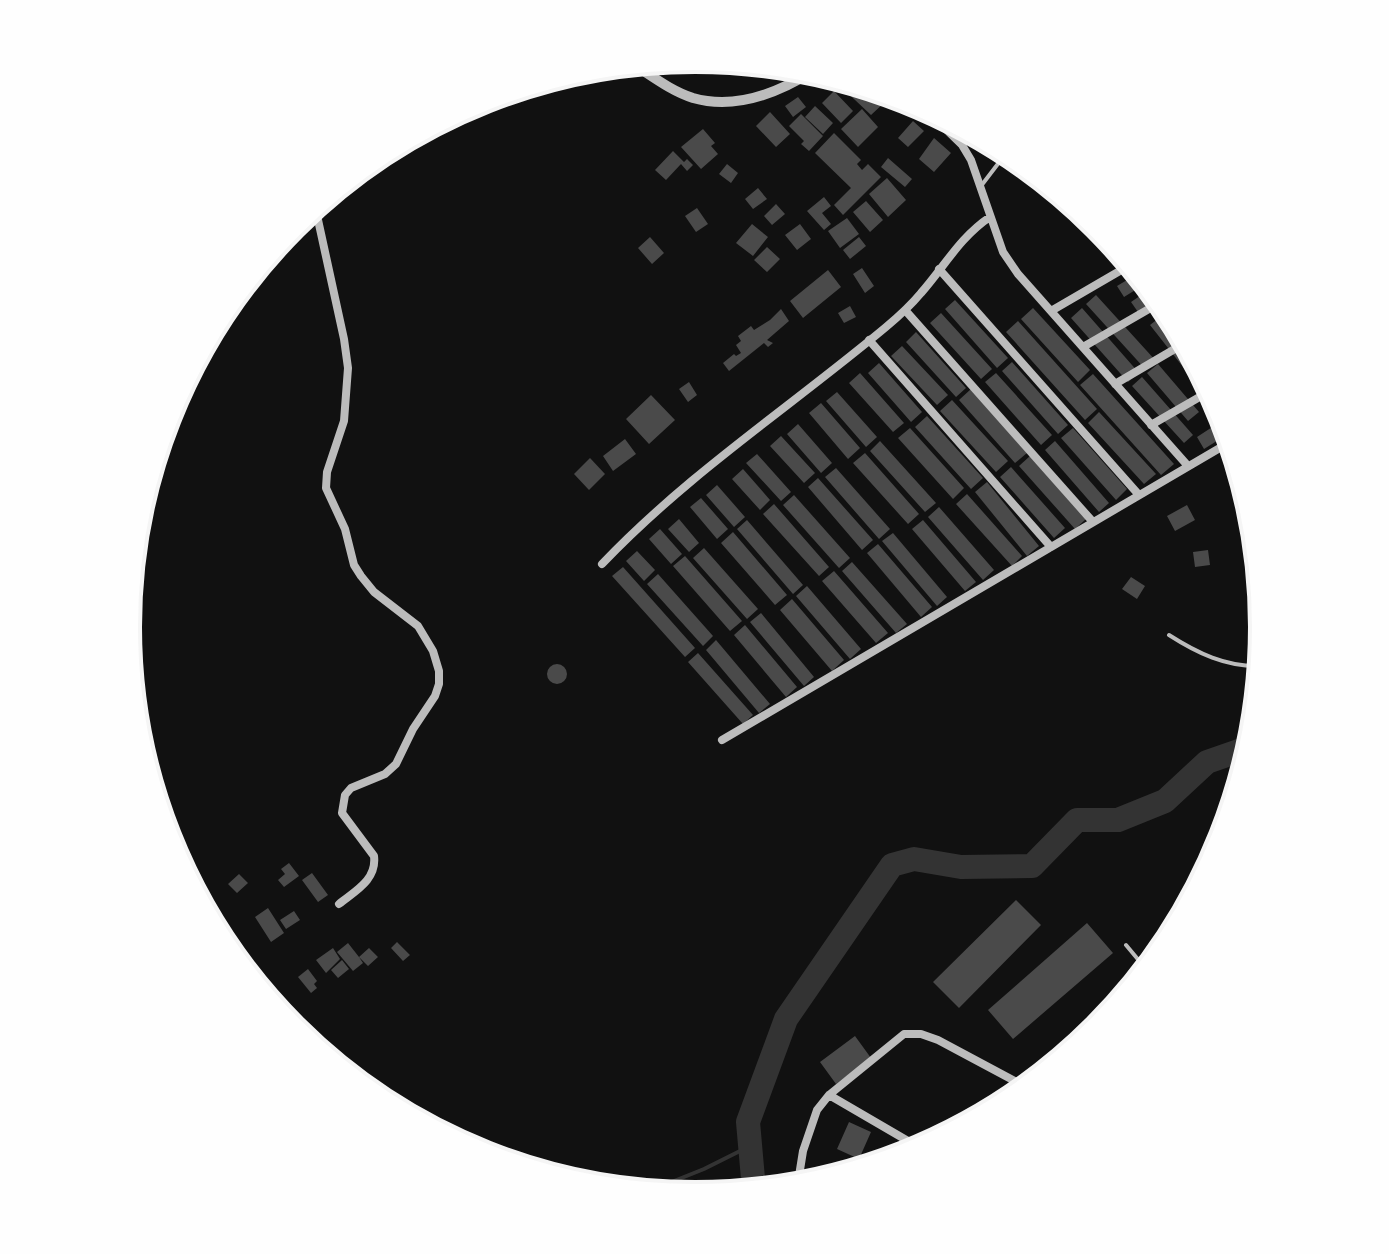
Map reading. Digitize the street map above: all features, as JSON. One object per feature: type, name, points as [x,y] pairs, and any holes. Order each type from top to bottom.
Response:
[{"type":"street","points":[[649,74],[694,98],[722,102],[759,98],[796,82]]},
{"type":"street","points":[[952,136],[962,145],[981,186],[1003,252],[1018,274],[1188,466]]},
{"type":"street","points":[[602,564],[642,522],[687,482],[905,310],[955,247],[990,217]]},
{"type":"street","points":[[318,220],[348,368],[344,421],[327,472],[326,488],[345,529],[354,565],[374,592],[418,626],[433,651],[439,671],[435,696],[413,729],[396,764],[385,774],[351,788],[345,795],[342,813],[374,856],[375,865],[372,876],[339,904]]},
{"type":"street","points":[[939,269],[1139,495]]},
{"type":"street","points":[[1051,311],[1120,271]]},
{"type":"street","points":[[1083,347],[1149,309]]},
{"type":"street","points":[[905,310],[1093,522]]},
{"type":"street","points":[[869,340],[1051,547]]},
{"type":"street","points":[[1115,384],[1174,349]]},
{"type":"street","points":[[1151,425],[1199,397]]},
{"type":"street","points":[[722,740],[1220,448]]},
{"type":"street","points":[[802,1171],[809,1128],[817,1110],[829,1095],[904,1034],[921,1034],[938,1040],[1014,1080]]},
{"type":"street","points":[[829,1095],[907,1140]]},
{"type":"lane","points":[[981,186],[999,163]]},
{"type":"lane","points":[[1169,635],[1216,660],[1248,666]]},
{"type":"lane","points":[[1126,945],[1138,960]]},
{"type":"building","points":[[834,91],[853,111],[841,123],[822,103]]},
{"type":"building","points":[[849,94],[882,105],[871,115]]},
{"type":"building","points":[[798,97],[806,107],[793,117],[785,106]]},
{"type":"building","points":[[815,106],[833,123],[823,134],[805,117]]},
{"type":"building","points":[[862,109],[878,127],[858,147],[841,129]]},
{"type":"building","points":[[770,112],[790,134],[776,147],[756,126]]},
{"type":"building","points":[[801,114],[823,136],[809,151],[789,126]]},
{"type":"building","points":[[913,121],[924,131],[908,147],[898,138]]},
{"type":"building","points":[[703,129],[715,143],[711,146],[718,154],[701,169],[681,147]]},
{"type":"building","points":[[834,133],[861,160],[857,164],[862,170],[868,164],[881,177],[843,215],[834,205],[851,188],[815,153]]},
{"type":"building","points":[[934,138],[951,153],[934,172],[919,159]]},
{"type":"building","points":[[673,151],[684,162],[687,159],[693,165],[687,171],[681,164],[666,180],[655,170]]},
{"type":"building","points":[[888,158],[912,179],[905,187],[881,167]]},
{"type":"building","points":[[727,164],[738,173],[731,183],[719,174]]},
{"type":"building","points":[[887,178],[906,200],[888,217],[869,194]]},
{"type":"building","points":[[758,188],[767,199],[753,209],[745,199]]},
{"type":"building","points":[[824,197],[831,206],[822,213],[831,224],[824,230],[807,211]]},
{"type":"building","points":[[866,201],[883,220],[870,232],[853,212]]},
{"type":"building","points":[[776,204],[785,214],[772,225],[764,216]]},
{"type":"building","points":[[697,208],[708,224],[696,232],[685,216]]},
{"type":"building","points":[[847,218],[859,234],[840,248],[828,231]]},
{"type":"building","points":[[752,224],[768,237],[753,256],[736,243]]},
{"type":"building","points":[[800,224],[811,239],[797,250],[785,235]]},
{"type":"building","points":[[650,237],[664,253],[652,264],[638,248]]},
{"type":"building","points":[[859,237],[866,246],[850,259],[843,250]]},
{"type":"building","points":[[767,247],[780,259],[767,272],[754,260]]},
{"type":"building","points":[[862,268],[874,286],[865,293],[853,274]]},
{"type":"building","points":[[828,270],[841,287],[803,318],[790,301]]},
{"type":"building","points":[[1127,280],[1136,290],[1124,297],[1117,286]]},
{"type":"building","points":[[1096,295],[1156,361],[1146,370],[1086,304]]},
{"type":"building","points":[[1140,296],[1147,306],[1138,312],[1131,302]]},
{"type":"building","points":[[955,300],[1008,358],[997,368],[945,309]]},
{"type":"building","points":[[850,306],[856,317],[844,323],[838,313]]},
{"type":"building","points":[[1033,308],[1090,370],[1078,382],[1021,319]]},
{"type":"building","points":[[1082,308],[1139,373],[1128,382],[1071,318]]},
{"type":"building","points":[[781,309],[789,321],[767,340],[773,343],[768,347],[764,343],[729,371],[723,363],[734,354],[741,353],[736,345],[741,341],[738,336],[751,326],[754,330],[770,320]]},
{"type":"building","points":[[941,313],[992,369],[981,379],[930,323]]},
{"type":"building","points":[[1157,320],[1186,371],[1150,325]]},
{"type":"building","points":[[1018,321],[1097,409],[1085,420],[1006,332]]},
{"type":"building","points":[[916,332],[966,388],[956,397],[906,342]]},
{"type":"building","points":[[902,346],[948,395],[937,405],[891,356]]},
{"type":"building","points":[[1012,362],[1068,425],[1058,434],[1002,371]]},
{"type":"building","points":[[879,363],[922,412],[911,422],[868,373]]},
{"type":"building","points":[[1158,364],[1199,412],[1188,421],[1147,373]]},
{"type":"building","points":[[860,373],[904,423],[893,432],[849,383]]},
{"type":"building","points":[[996,373],[1052,435],[1041,445],[985,382]]},
{"type":"building","points":[[1093,374],[1174,464],[1161,475],[1080,385]]},
{"type":"building","points":[[1142,377],[1193,435],[1184,443],[1132,386]]},
{"type":"building","points":[[689,382],[697,395],[688,402],[679,389]]},
{"type":"building","points":[[971,389],[1027,453],[1015,463],[959,400]]},
{"type":"building","points":[[837,392],[877,437],[866,447],[826,401]]},
{"type":"building","points":[[651,395],[675,420],[649,444],[626,419]]},
{"type":"building","points":[[952,400],[1008,461],[996,472],[940,411]]},
{"type":"building","points":[[821,403],[860,448],[848,459],[809,413]]},
{"type":"building","points":[[1099,412],[1156,474],[1144,484],[1088,423]]},
{"type":"building","points":[[927,416],[983,478],[971,489],[915,427]]},
{"type":"building","points":[[798,424],[832,463],[821,473],[787,434]]},
{"type":"building","points":[[1212,427],[1217,441],[1204,449],[1197,437]]},
{"type":"building","points":[[910,428],[964,488],[953,499],[898,438]]},
{"type":"building","points":[[1073,428],[1127,489],[1116,500],[1061,438]]},
{"type":"building","points":[[781,436],[815,473],[804,483],[770,446]]},
{"type":"building","points":[[625,439],[636,454],[613,471],[603,456]]},
{"type":"building","points":[[880,441],[936,503],[925,512],[870,451]]},
{"type":"building","points":[[1055,441],[1109,503],[1099,512],[1045,450]]},
{"type":"building","points":[[865,453],[919,514],[908,524],[853,463]]},
{"type":"building","points":[[757,454],[791,492],[781,501],[746,463]]},
{"type":"building","points":[[1030,456],[1086,519],[1075,529],[1019,466]]},
{"type":"building","points":[[590,458],[605,474],[589,490],[574,474]]},
{"type":"building","points":[[1011,467],[1065,528],[1054,538],[1000,477]]},
{"type":"building","points":[[836,468],[890,529],[879,539],[825,477]]},
{"type":"building","points":[[743,469],[770,500],[760,510],[732,479]]},
{"type":"building","points":[[818,478],[873,540],[862,550],[808,487]]},
{"type":"building","points":[[987,482],[1039,546],[1027,556],[975,492]]},
{"type":"building","points":[[717,485],[745,517],[734,527],[706,495]]},
{"type":"building","points":[[967,494],[1022,556],[1012,566],[956,504]]},
{"type":"building","points":[[794,495],[850,558],[839,568],[783,505]]},
{"type":"building","points":[[701,498],[728,529],[717,539],[690,507]]},
{"type":"building","points":[[774,504],[829,567],[819,576],[763,514]]},
{"type":"building","points":[[1187,505],[1195,520],[1175,531],[1167,516]]},
{"type":"building","points":[[939,507],[994,570],[983,580],[928,517]]},
{"type":"building","points":[[679,519],[699,543],[689,552],[668,529]]},
{"type":"building","points":[[747,520],[803,585],[793,594],[737,529]]},
{"type":"building","points":[[923,520],[976,582],[965,591],[912,529]]},
{"type":"building","points":[[660,529],[682,554],[671,564],[649,539]]},
{"type":"building","points":[[733,532],[787,595],[775,605],[721,543]]},
{"type":"building","points":[[893,533],[947,597],[937,606],[882,541]]},
{"type":"building","points":[[878,544],[932,607],[921,617],[867,553]]},
{"type":"building","points":[[704,548],[758,609],[747,619],[693,558]]},
{"type":"building","points":[[1208,550],[1210,565],[1195,567],[1193,552]]},
{"type":"building","points":[[637,551],[655,570],[644,581],[626,561]]},
{"type":"building","points":[[685,556],[742,621],[730,631],[673,566]]},
{"type":"building","points":[[852,562],[907,624],[896,633],[842,571]]},
{"type":"building","points":[[623,567],[695,648],[685,657],[612,576]]},
{"type":"building","points":[[834,571],[888,633],[876,643],[822,581]]},
{"type":"building","points":[[658,574],[713,636],[703,646],[647,584]]},
{"type":"building","points":[[1131,577],[1145,586],[1137,599],[1122,589]]},
{"type":"building","points":[[807,586],[861,649],[850,659],[796,596]]},
{"type":"building","points":[[792,599],[844,660],[832,671],[780,610]]},
{"type":"building","points":[[761,613],[814,677],[804,686],[750,622]]},
{"type":"building","points":[[745,625],[797,687],[786,697],[734,635]]},
{"type":"building","points":[[716,640],[770,704],[759,713],[706,650]]},
{"type":"building","points":[[698,653],[753,715],[743,724],[688,662]]},
{"type":"building","points":[[557,664],[564,667],[567,674],[564,681],[557,684],[550,681],[547,674],[550,667]]},
{"type":"building","points":[[289,863],[299,876],[284,887],[278,880],[285,874],[281,869]]},
{"type":"building","points":[[312,873],[328,895],[318,902],[302,880]]},
{"type":"building","points":[[239,874],[248,883],[237,893],[228,884]]},
{"type":"building","points":[[1016,900],[1041,925],[959,1008],[933,982]]},
{"type":"building","points":[[268,908],[284,933],[271,942],[255,917]]},
{"type":"building","points":[[294,911],[300,920],[286,929],[280,920]]},
{"type":"building","points":[[1087,923],[1113,953],[1013,1039],[988,1010]]},
{"type":"building","points":[[397,942],[410,955],[403,961],[391,948]]},
{"type":"building","points":[[348,943],[363,963],[353,971],[337,952]]},
{"type":"building","points":[[333,948],[340,959],[326,973],[316,960]]},
{"type":"building","points":[[369,948],[378,957],[368,966],[359,957]]},
{"type":"building","points":[[342,960],[349,969],[338,978],[331,970]]},
{"type":"building","points":[[308,969],[317,981],[314,984],[317,988],[311,993],[298,977]]},
{"type":"building","points":[[855,1036],[871,1058],[836,1084],[820,1062]]},
{"type":"building","points":[[849,1122],[871,1132],[860,1157],[837,1149]]},
{"type":"waterway","points":[[753,1179],[748,1122],[786,1019],[892,865],[914,859],[961,867],[1032,866],[1077,820],[1118,820],[1165,801],[1207,762],[1235,752]]},
{"type":"waterway","points":[[673,1181],[750,1146]]}]
